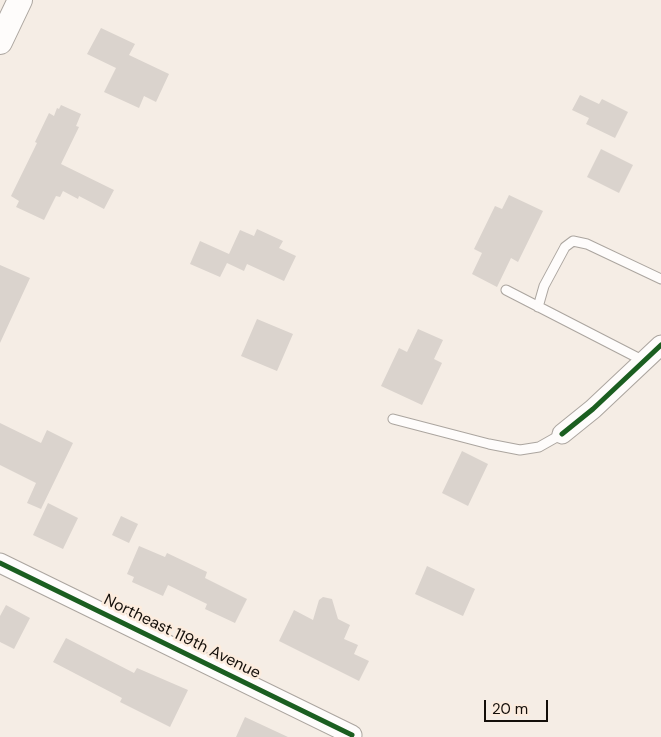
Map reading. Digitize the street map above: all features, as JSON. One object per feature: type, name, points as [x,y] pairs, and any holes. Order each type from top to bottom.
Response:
[{"type":"street","points":[[0,42],[20,0]]},
{"type":"street","points":[[562,434],[593,409],[661,345]]},
{"type":"street","name":"Northeast 119th Avenue","points":[[0,563],[354,736]]},
{"type":"lane","points":[[538,306],[544,286],[566,247],[574,241],[587,244],[661,279]]},
{"type":"lane","points":[[506,290],[644,361]]},
{"type":"lane","points":[[393,419],[489,444],[520,450],[539,447],[562,434]]},
{"type":"building","points":[[101,28],[135,44],[129,55],[169,74],[156,102],[144,96],[139,108],[104,92],[116,68],[87,54]]},
{"type":"building","points":[[580,95],[599,104],[602,99],[628,112],[615,138],[586,124],[589,118],[572,110]]},
{"type":"building","points":[[61,105],[81,114],[76,126],[79,127],[61,164],[114,190],[104,209],[79,196],[78,199],[63,191],[60,197],[56,196],[44,220],[16,207],[19,201],[11,196],[37,143],[35,142],[49,113],[54,116],[57,108],[59,109]]},
{"type":"building","points":[[601,149],[633,165],[619,193],[587,177]]},
{"type":"building","points":[[509,195],[543,211],[518,262],[511,258],[497,287],[472,274],[482,253],[474,249],[495,206],[502,209]]},
{"type":"building","points":[[257,229],[283,241],[279,248],[296,256],[284,281],[247,264],[244,271],[227,263],[220,277],[190,264],[200,241],[229,254],[240,230],[254,236]]},
{"type":"building","points":[[0,265],[30,278],[0,343]]},
{"type":"building","points":[[257,319],[293,334],[277,371],[241,356]]},
{"type":"building","points":[[418,329],[443,340],[434,359],[442,363],[422,405],[381,386],[399,348],[407,352]]},
{"type":"building","points":[[0,423],[41,443],[47,430],[73,443],[41,509],[27,503],[36,483],[0,465]]},
{"type":"building","points":[[462,451],[488,464],[468,506],[442,493]]},
{"type":"building","points":[[48,503],[78,518],[63,549],[33,535]]},
{"type":"building","points":[[121,516],[138,524],[129,543],[112,535]]},
{"type":"building","points":[[139,546],[165,557],[167,553],[207,572],[205,578],[247,599],[235,623],[205,609],[207,604],[168,585],[163,596],[132,582],[134,577],[127,574]]},
{"type":"building","points":[[427,566],[475,589],[463,616],[415,594]]},
{"type":"building","points":[[323,597],[332,599],[338,619],[350,625],[344,639],[358,645],[354,654],[369,661],[359,681],[279,641],[294,610],[313,620],[319,600]]},
{"type":"building","points":[[6,605],[30,618],[14,649],[0,642],[0,616]]},
{"type":"building","points":[[66,638],[134,673],[137,668],[188,690],[170,727],[120,702],[122,698],[53,662]]},
{"type":"building","points":[[245,717],[288,737],[236,737]]},
{"type":"cycle path","points":[[562,434],[593,409],[661,345]]},
{"type":"cycle path","points":[[0,563],[352,735]]}]
